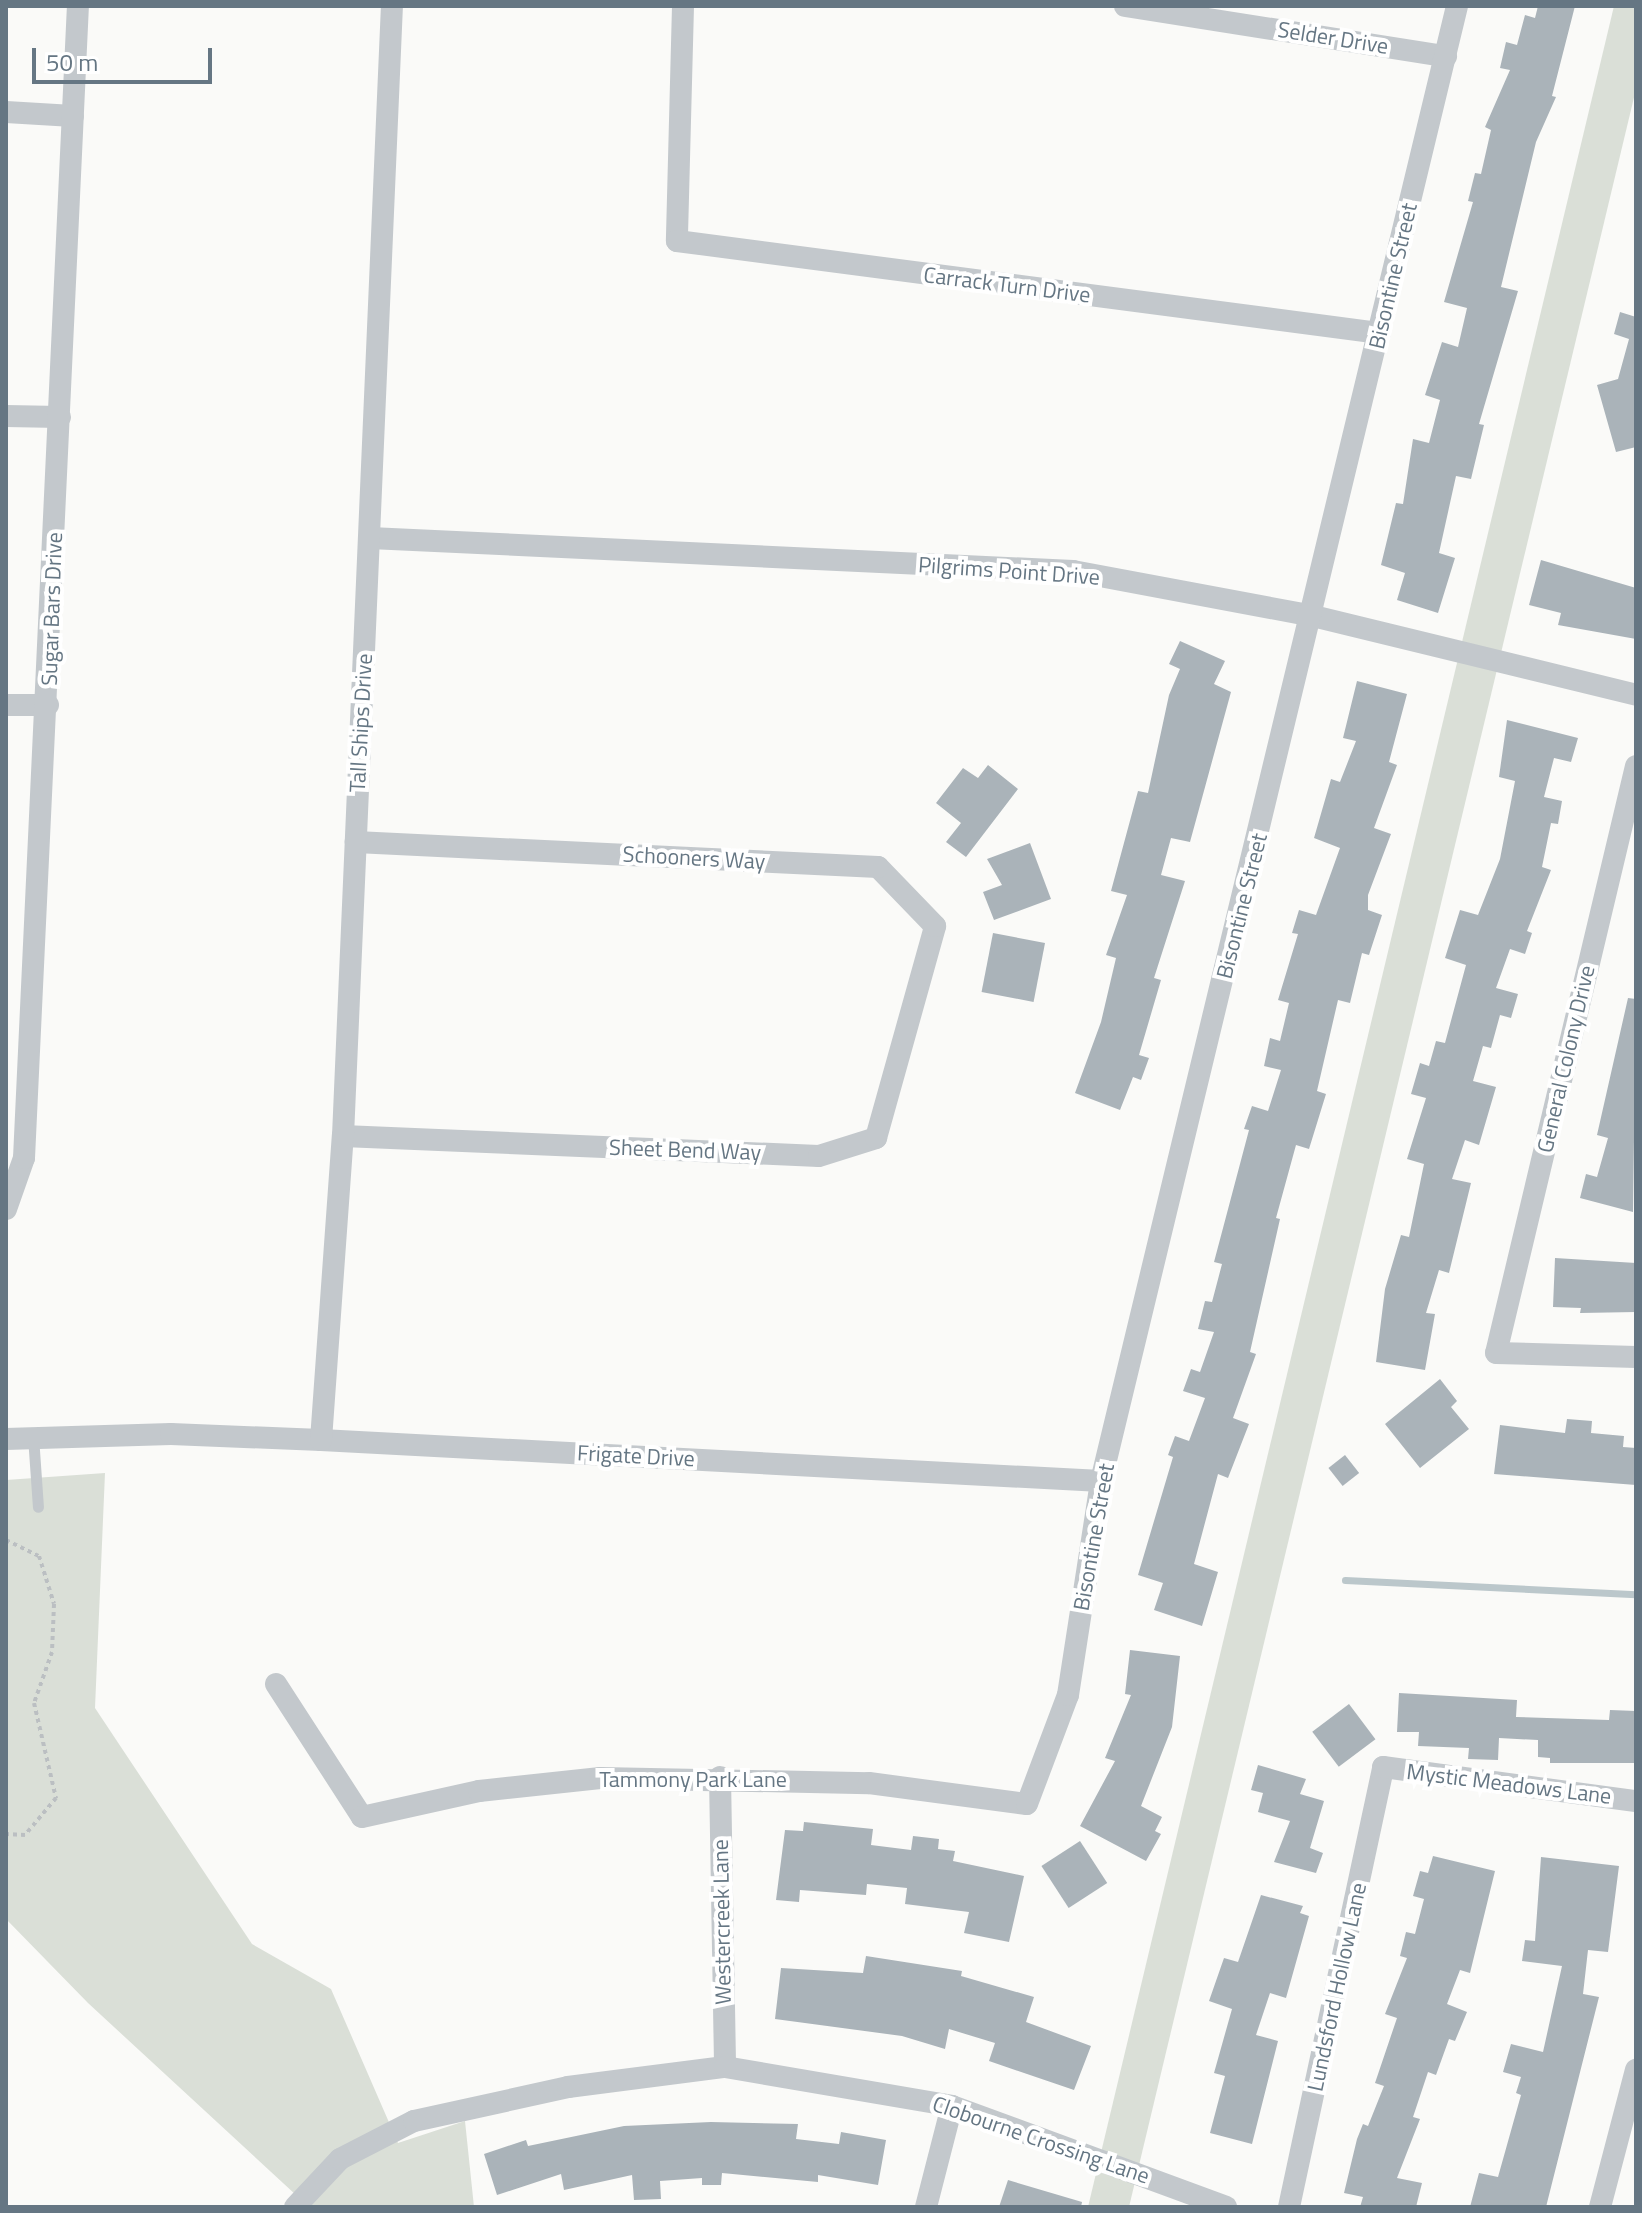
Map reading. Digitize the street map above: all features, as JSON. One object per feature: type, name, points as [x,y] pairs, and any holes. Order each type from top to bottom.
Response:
[{"type":"street","name":"Sugar Bars Drive","points":[[6,1209],[24,1158],[48,705],[78,6]]},
{"type":"street","name":"Tall Ships Drive","points":[[321,1440],[343,1136],[392,6]]},
{"type":"street","name":"Carrack Turn Drive","points":[[683,6],[677,241],[1380,333]]},
{"type":"street","name":"Selder Drive","points":[[1125,6],[1446,56]]},
{"type":"street","name":"Bisontine Street","points":[[1027,1804],[1068,1695],[1101,1481],[1313,616],[1457,6]]},
{"type":"street","points":[[6,112],[73,116]]},
{"type":"street","points":[[6,416],[60,417]]},
{"type":"street","name":"Pilgrims Point Drive","points":[[370,538],[1073,571],[1313,616],[1636,695]]},
{"type":"street","points":[[6,705],[48,705]]},
{"type":"street","name":"General Colony Drive","points":[[1636,766],[1496,1353],[1636,1357]]},
{"type":"street","name":"Schooners Way","points":[[356,842],[878,867],[935,926],[916,995]]},
{"type":"street","name":"Sheet Bend Way","points":[[343,1136],[819,1156],[876,1138],[916,995]]},
{"type":"street","name":"Frigate Drive","points":[[6,1439],[33,1435],[171,1434],[1101,1481]]},
{"type":"street","name":"Tammony Park Lane","points":[[276,1684],[362,1817],[479,1791],[600,1778],[720,1777],[869,1783],[1027,1804]]},
{"type":"street","name":"Mystic Meadows Lane","points":[[1383,1767],[1636,1801]]},
{"type":"street","name":"Lundsford Hollow Lane","points":[[1289,2207],[1383,1767]]},
{"type":"street","name":"Westercreek Lane","points":[[720,1777],[725,2067]]},
{"type":"street","name":"Clobourne Crossing Lane","points":[[295,2207],[340,2159],[414,2121],[568,2087],[725,2067],[952,2106],[1226,2207]]},
{"type":"street","points":[[1600,2207],[1632,2102],[1636,2070]]},
{"type":"street","points":[[926,2207],[952,2106]]},
{"type":"lane","points":[[33,1435],[38,1507]]},
{"type":"path","points":[[6,1540],[39,1556],[54,1604],[52,1652],[34,1703],[56,1798],[25,1835],[6,1834]]},
{"type":"shaded area","points":[[1614,6],[1636,6],[1636,89],[1129,2207],[1088,2207]]},
{"type":"shaded area","points":[[105,1473],[95,1708],[252,1944],[331,1989],[398,2143],[465,2121],[474,2207],[309,2207],[88,2003],[6,1919],[6,1480]]},
{"type":"building","points":[[1538,6],[1575,6],[1552,96],[1556,97],[1536,142],[1501,287],[1518,291],[1479,424],[1484,425],[1471,479],[1456,476],[1439,553],[1455,558],[1438,613],[1397,600],[1405,573],[1381,565],[1396,503],[1403,504],[1413,439],[1429,443],[1440,400],[1425,395],[1442,342],[1458,347],[1467,308],[1444,302],[1473,202],[1468,201],[1475,173],[1481,174],[1491,130],[1485,127],[1510,70],[1500,68],[1506,42],[1517,45],[1525,15],[1535,18]]},
{"type":"building","points":[[1620,312],[1636,317],[1636,447],[1616,452],[1597,385],[1618,379],[1629,339],[1614,334]]},
{"type":"building","points":[[1541,560],[1636,588],[1636,639],[1558,625],[1561,613],[1529,605]]},
{"type":"building","points":[[1180,641],[1225,661],[1214,684],[1231,692],[1190,842],[1171,838],[1161,875],[1185,881],[1154,978],[1161,980],[1139,1055],[1149,1058],[1141,1080],[1133,1077],[1120,1110],[1075,1093],[1101,1022],[1116,958],[1106,955],[1127,895],[1111,891],[1138,791],[1148,793],[1169,695],[1180,669],[1169,664]]},
{"type":"building","points":[[1357,681],[1407,694],[1389,762],[1397,765],[1374,828],[1391,834],[1368,895],[1368,910],[1382,915],[1369,955],[1362,953],[1350,1003],[1338,1000],[1317,1091],[1326,1094],[1309,1149],[1296,1145],[1276,1218],[1280,1219],[1250,1352],[1256,1354],[1233,1418],[1249,1424],[1228,1478],[1218,1474],[1194,1564],[1218,1572],[1202,1626],[1154,1610],[1163,1583],[1138,1575],[1173,1457],[1168,1455],[1175,1436],[1189,1441],[1205,1398],[1183,1391],[1191,1369],[1200,1372],[1214,1332],[1198,1329],[1205,1301],[1212,1302],[1222,1264],[1214,1262],[1249,1130],[1244,1129],[1252,1106],[1268,1111],[1281,1070],[1264,1066],[1270,1038],[1280,1041],[1289,1003],[1278,1000],[1298,934],[1292,933],[1299,910],[1316,915],[1340,848],[1314,838],[1331,779],[1340,782],[1356,741],[1343,738]]},
{"type":"building","points":[[1507,720],[1578,738],[1571,762],[1554,758],[1544,797],[1562,801],[1558,824],[1551,823],[1542,867],[1551,870],[1527,931],[1532,933],[1525,954],[1510,949],[1496,988],[1518,994],[1511,1018],[1500,1015],[1491,1048],[1483,1046],[1473,1081],[1496,1087],[1479,1145],[1465,1140],[1452,1179],[1471,1183],[1449,1273],[1439,1270],[1426,1313],[1435,1314],[1425,1370],[1376,1362],[1385,1289],[1401,1235],[1409,1237],[1424,1164],[1407,1159],[1426,1098],[1411,1094],[1420,1063],[1429,1066],[1436,1041],[1445,1043],[1466,965],[1445,958],[1460,910],[1478,915],[1500,859],[1515,781],[1499,777]]},
{"type":"building","points":[[988,765],[1018,789],[966,857],[946,842],[961,823],[936,803],[963,768],[978,778]]},
{"type":"building","points":[[1030,843],[1051,899],[994,920],[983,892],[1002,885],[987,859]]},
{"type":"building","points":[[993,933],[1045,943],[1034,1002],[982,992]]},
{"type":"building","points":[[1628,998],[1636,999],[1633,1212],[1580,1198],[1586,1174],[1597,1177],[1608,1138],[1597,1135]]},
{"type":"building","points":[[1555,1258],[1636,1263],[1636,1312],[1580,1313],[1581,1308],[1553,1307]]},
{"type":"building","points":[[1440,1379],[1457,1401],[1451,1407],[1469,1429],[1420,1468],[1385,1424]]},
{"type":"building","points":[[1567,1419],[1592,1421],[1591,1433],[1624,1436],[1623,1447],[1636,1448],[1636,1485],[1494,1474],[1500,1425],[1565,1433]]},
{"type":"building","points":[[1345,1455],[1359,1473],[1343,1486],[1328,1468]]},
{"type":"building","points":[[1130,1650],[1180,1656],[1172,1727],[1141,1806],[1162,1817],[1155,1831],[1161,1834],[1146,1861],[1080,1826],[1115,1761],[1105,1758],[1131,1695],[1125,1694]]},
{"type":"building","points":[[1399,1693],[1517,1700],[1516,1717],[1609,1720],[1610,1710],[1636,1711],[1636,1763],[1550,1763],[1550,1758],[1538,1757],[1538,1740],[1499,1738],[1498,1760],[1468,1759],[1469,1748],[1418,1746],[1419,1732],[1397,1732]]},
{"type":"building","points":[[1349,1704],[1375,1739],[1339,1767],[1312,1732]]},
{"type":"building","points":[[1258,1765],[1306,1779],[1300,1794],[1324,1801],[1310,1848],[1323,1853],[1316,1873],[1274,1862],[1290,1821],[1258,1812],[1263,1793],[1251,1790]]},
{"type":"building","points":[[804,1822],[873,1829],[871,1845],[911,1850],[913,1836],[939,1839],[938,1849],[955,1851],[953,1861],[1024,1876],[1009,1942],[964,1933],[969,1912],[905,1904],[907,1888],[867,1884],[866,1895],[800,1890],[799,1902],[776,1900],[785,1830],[803,1831]]},
{"type":"building","points":[[1080,1841],[1107,1883],[1069,1908],[1041,1866]]},
{"type":"building","points":[[1433,1856],[1495,1871],[1470,1973],[1460,1970],[1447,2004],[1467,2012],[1455,2041],[1449,2039],[1436,2075],[1428,2072],[1413,2117],[1420,2119],[1397,2178],[1422,2183],[1416,2207],[1360,2207],[1363,2197],[1344,2193],[1357,2139],[1363,2124],[1368,2126],[1384,2086],[1375,2083],[1397,2018],[1385,2014],[1407,1958],[1400,1956],[1406,1932],[1415,1934],[1424,1899],[1413,1896],[1420,1871],[1428,1873]]},
{"type":"building","points":[[1541,1857],[1619,1866],[1608,1952],[1588,1950],[1583,1994],[1599,1997],[1546,2207],[1470,2207],[1479,2173],[1498,2177],[1521,2095],[1516,2093],[1521,2077],[1503,2072],[1511,2044],[1543,2052],[1562,1966],[1522,1961],[1525,1940],[1535,1941]]},
{"type":"building","points":[[1261,1895],[1303,1906],[1300,1913],[1309,1916],[1286,1998],[1270,1993],[1256,2035],[1278,2041],[1252,2144],[1210,2133],[1225,2076],[1214,2073],[1232,2009],[1209,2001],[1224,1958],[1238,1962]]},
{"type":"building","points":[[866,1956],[962,1971],[961,1976],[1034,1997],[1026,2022],[1091,2046],[1074,2090],[989,2061],[995,2043],[949,2029],[945,2049],[902,2036],[775,2019],[781,1968],[863,1973]]},
{"type":"building","points":[[711,2122],[798,2124],[796,2139],[839,2144],[841,2132],[886,2140],[878,2185],[818,2175],[818,2182],[722,2173],[721,2185],[702,2185],[702,2178],[660,2181],[661,2199],[634,2200],[632,2175],[564,2190],[561,2174],[497,2195],[484,2154],[526,2140],[528,2146],[624,2126]]},
{"type":"building","points":[[1008,2180],[1082,2202],[1081,2207],[999,2207]]},
{"type":"waterway","points":[[1345,1580],[1636,1594]]}]
